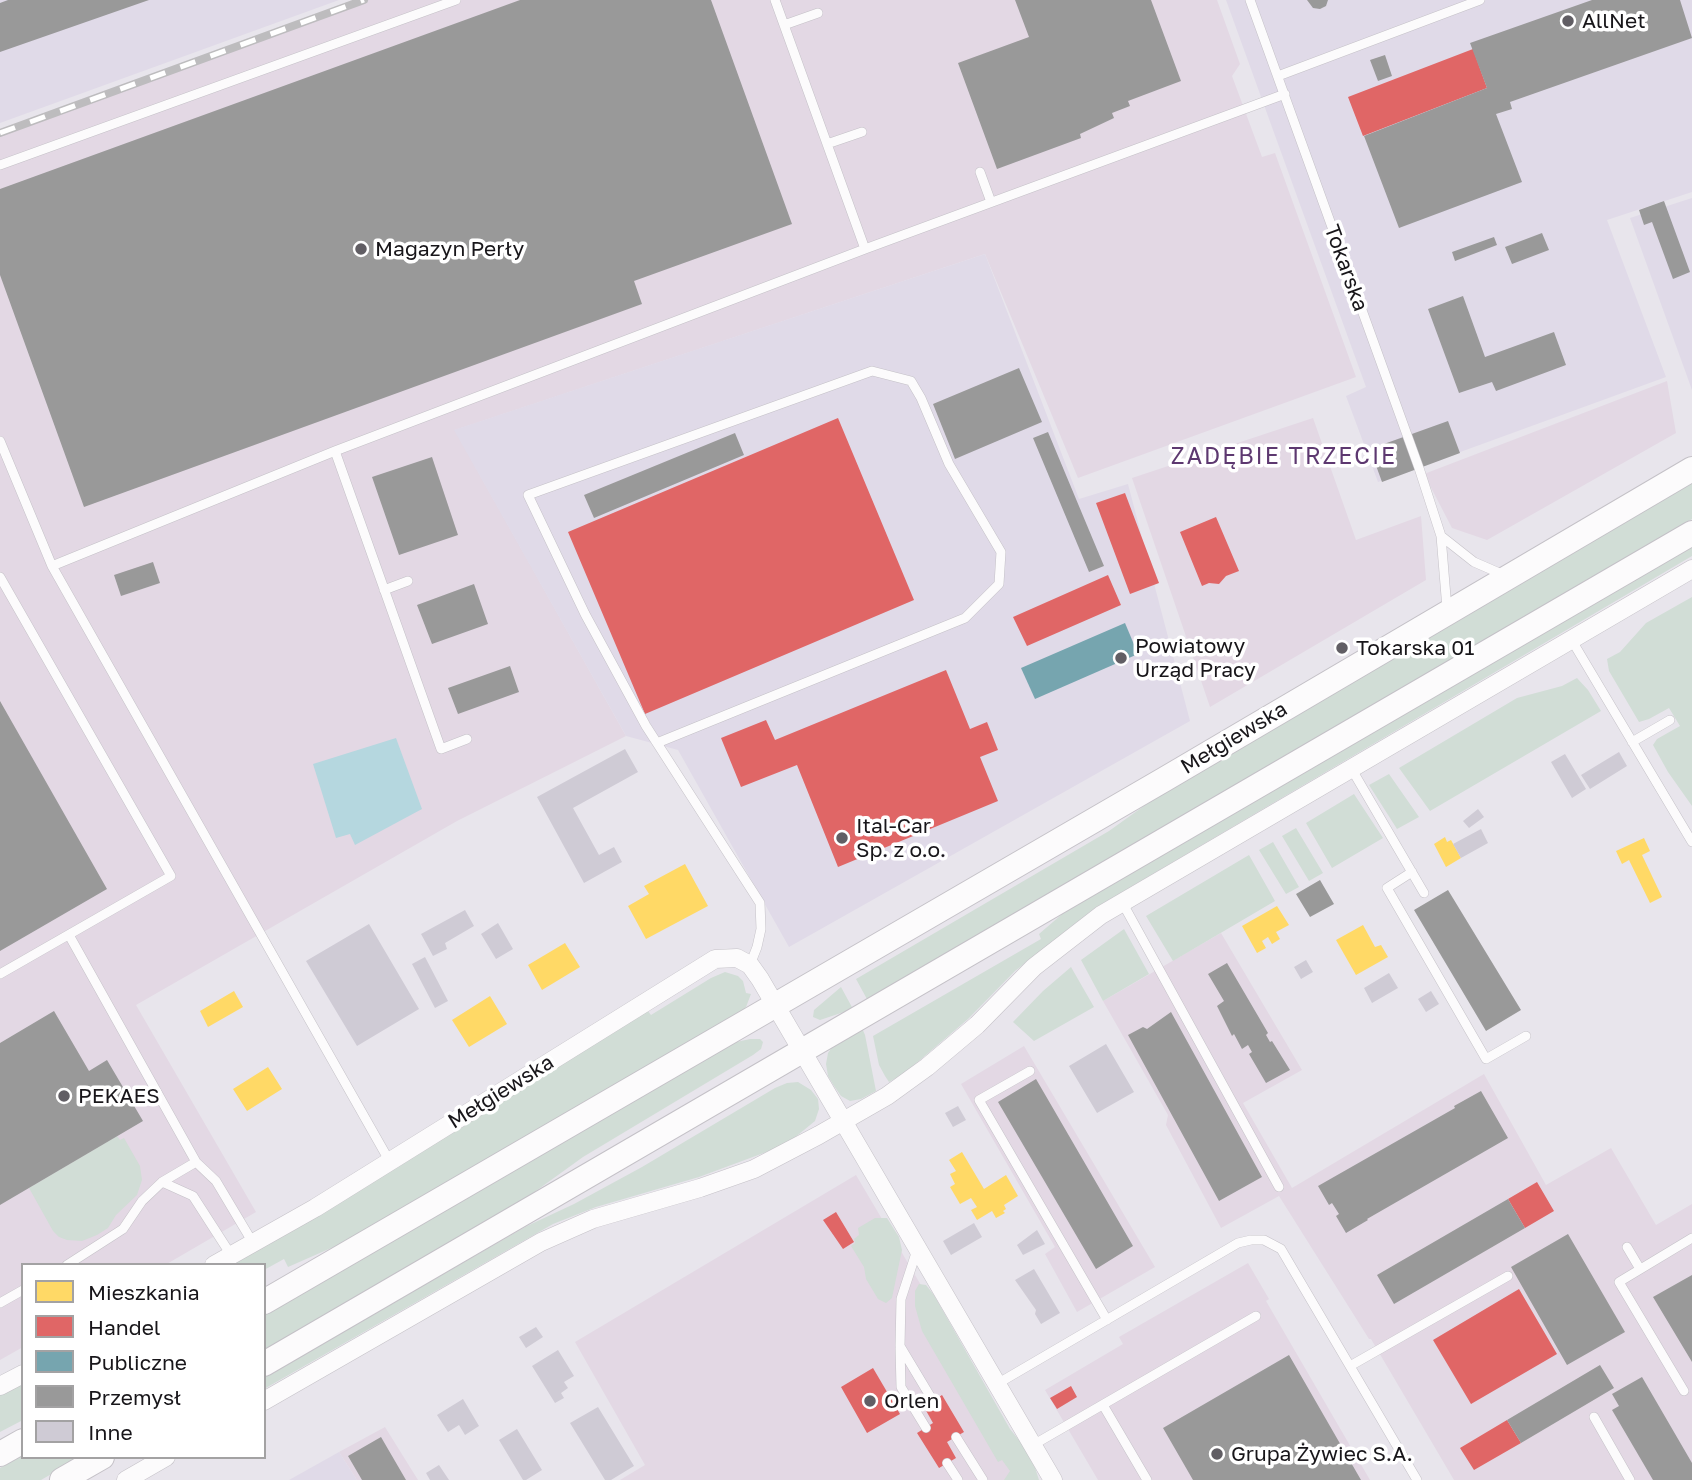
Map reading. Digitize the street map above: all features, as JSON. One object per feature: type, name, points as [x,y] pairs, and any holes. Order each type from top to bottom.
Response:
[{"type":"main road","name":"Mełgiewska","points":[[266,1301],[1692,469]]},
{"type":"main road","points":[[266,1363],[1692,533]]},
{"type":"main road","points":[[0,1454],[21,1442]]},
{"type":"main road","points":[[62,1480],[99,1459]]},
{"type":"street","points":[[266,1400],[541,1242],[593,1219],[700,1188],[754,1169],[887,1096],[927,1068],[971,1030],[1048,955],[1083,927],[1692,569]]},
{"type":"street","name":"Mełgiewska","points":[[217,1263],[390,1162],[715,959],[737,958],[750,965]]},
{"type":"street","points":[[750,965],[1053,1480]]},
{"type":"street","points":[[0,1386],[21,1375]]},
{"type":"street","points":[[127,1480],[163,1459]]},
{"type":"lane","points":[[0,165],[456,0]]},
{"type":"lane","points":[[775,0],[864,249]]},
{"type":"lane","name":"Tokarska","points":[[1250,0],[1441,536],[1448,613]]},
{"type":"lane","points":[[1278,76],[1479,0]]},
{"type":"lane","points":[[784,25],[818,13]]},
{"type":"lane","points":[[52,566],[335,451],[864,249],[1285,94]]},
{"type":"lane","points":[[827,144],[862,132]]},
{"type":"lane","points":[[980,172],[991,202]]},
{"type":"lane","points":[[657,743],[965,618],[999,584],[1001,552],[949,464],[911,381],[872,371],[528,495],[585,614],[657,743],[760,902],[761,929],[750,965]]},
{"type":"lane","points":[[0,441],[52,566],[390,1162]]},
{"type":"lane","points":[[335,451],[441,749],[467,739]]},
{"type":"lane","points":[[1441,536],[1474,562],[1508,577]]},
{"type":"lane","points":[[0,577],[171,876],[0,974]]},
{"type":"lane","points":[[384,590],[408,581]]},
{"type":"lane","points":[[1572,639],[1692,842]]},
{"type":"lane","points":[[1632,742],[1670,720]]},
{"type":"lane","points":[[1351,768],[1424,893]]},
{"type":"lane","points":[[1412,872],[1387,888],[1486,1059],[1526,1036]]},
{"type":"lane","points":[[1122,902],[1279,1188]]},
{"type":"lane","points":[[68,935],[197,1162],[216,1181],[253,1242]]},
{"type":"lane","points":[[1030,1072],[979,1100],[1107,1320]]},
{"type":"lane","points":[[69,1263],[123,1229],[142,1201],[162,1182],[197,1162]]},
{"type":"lane","points":[[162,1182],[193,1196],[231,1255]]},
{"type":"lane","points":[[1684,1391],[1619,1282],[1692,1238]]},
{"type":"lane","points":[[997,1384],[1238,1243],[1264,1240],[1281,1250],[1417,1480]]},
{"type":"lane","points":[[1627,1247],[1640,1269]]},
{"type":"lane","points":[[918,1248],[901,1299],[901,1387],[926,1428]]},
{"type":"lane","points":[[1350,1366],[1508,1276]]},
{"type":"lane","points":[[0,1303],[21,1291]]},
{"type":"lane","points":[[1033,1445],[1256,1315]]},
{"type":"lane","points":[[900,1346],[933,1401]]},
{"type":"lane","points":[[1103,1405],[1147,1480]]},
{"type":"lane","points":[[1594,1417],[1626,1479]]},
{"type":"lane","points":[[956,1437],[983,1480]]},
{"type":"lane","points":[[947,1463],[958,1480]]},
{"type":"shaded area","points":[[0,0],[339,0],[0,123]]},
{"type":"shaded area","points":[[355,0],[1217,0],[1240,64],[1232,76],[1262,157],[1275,153],[1356,377],[1078,478],[985,254],[455,430],[626,736],[457,821],[136,1005],[256,1212],[168,1263],[21,1263],[21,1348],[0,1360],[0,134]]},
{"type":"shaded area","points":[[1226,0],[1692,0],[1692,192],[1607,220],[1666,377],[1378,482],[1346,396],[1366,387]]},
{"type":"shaded area","points":[[1692,198],[1692,390],[1630,218]]},
{"type":"shaded area","points":[[985,254],[1079,499],[1128,484],[1190,721],[789,947],[678,750],[626,736],[454,430]]},
{"type":"shaded area","points":[[1667,381],[1676,433],[1487,540],[1452,528],[1424,474]]},
{"type":"shaded area","points":[[1313,418],[1356,540],[1421,516],[1426,580],[1210,707],[1132,478]]},
{"type":"shaded area","points":[[1692,480],[1692,519],[868,1001],[856,979],[1109,831],[1169,788]]},
{"type":"shaded area","points":[[1692,544],[1692,556],[1095,908],[1015,971],[968,1019],[906,1072],[889,1082],[885,1076],[879,1065],[873,1036],[1041,939],[1039,934],[1075,903]]},
{"type":"shaded area","points":[[1692,597],[1692,806],[1653,745],[1657,739],[1680,726],[1669,708],[1639,722],[1609,671],[1607,659],[1620,652],[1646,623]]},
{"type":"shaded area","points":[[1577,678],[1601,711],[1430,811],[1399,768],[1517,698],[1562,686]]},
{"type":"shaded area","points":[[1389,774],[1419,817],[1397,829],[1369,785]]},
{"type":"shaded area","points":[[1354,794],[1383,838],[1332,868],[1306,823]]},
{"type":"shaded area","points":[[1296,828],[1323,873],[1309,881],[1282,836]]},
{"type":"shaded area","points":[[1273,842],[1299,887],[1286,894],[1259,850]]},
{"type":"shaded area","points":[[1249,855],[1275,901],[1173,961],[1146,916]]},
{"type":"shaded area","points":[[1124,929],[1149,974],[1103,1001],[1081,960]]},
{"type":"shaded area","points":[[1221,933],[1302,1070],[1243,1103],[1292,1188],[1484,1074],[1546,1185],[1611,1148],[1656,1225],[1692,1204],[1692,1480],[1454,1480],[1371,1339],[1279,1196],[1221,1228],[1166,1125],[1168,1115],[1103,1001]]},
{"type":"shaded area","points":[[1071,967],[1094,1007],[1034,1041],[1013,1022]]},
{"type":"shaded area","points":[[725,972],[738,976],[743,981],[746,993],[751,994],[746,1007],[363,1234],[288,1267],[284,1259],[266,1269],[266,1263],[234,1263],[398,1167],[647,1010],[651,1015]]},
{"type":"shaded area","points":[[841,987],[853,1009],[820,1020],[813,1017],[814,1010]]},
{"type":"shaded area","points":[[862,1028],[876,1091],[850,1101],[841,1096],[834,1086],[828,1076],[826,1064],[828,1053],[834,1044]]},
{"type":"shaded area","points":[[750,1039],[760,1039],[763,1042],[761,1049],[753,1055],[583,1157],[504,1214],[266,1351],[266,1313],[732,1043]]},
{"type":"shaded area","points":[[1024,1046],[1155,1267],[1077,1312],[1045,1254],[1055,1247],[961,1084]]},
{"type":"shaded area","points":[[798,1082],[811,1090],[818,1099],[819,1109],[815,1121],[793,1139],[769,1151],[699,1177],[596,1207],[553,1224],[266,1388],[266,1376],[527,1226],[642,1167],[787,1083]]},
{"type":"shaded area","points":[[117,1136],[120,1140],[124,1138],[140,1166],[142,1180],[137,1195],[116,1215],[108,1228],[97,1235],[82,1241],[59,1237],[29,1188]]},
{"type":"shaded area","points":[[856,1175],[1036,1480],[620,1480],[645,1465],[575,1342]]},
{"type":"shaded area","points":[[875,1218],[887,1218],[899,1237],[902,1250],[892,1298],[886,1303],[878,1299],[851,1246],[859,1235],[858,1228]]},
{"type":"shaded area","points":[[1248,1263],[1269,1299],[1266,1301],[1370,1480],[1098,1480],[1045,1390],[1123,1344],[1119,1337]]},
{"type":"shaded area","points":[[919,1284],[926,1285],[934,1295],[1010,1429],[1031,1455],[1039,1480],[1004,1480],[1010,1471],[1002,1460],[998,1462],[922,1331],[915,1306],[915,1291]]},
{"type":"shaded area","points":[[21,1385],[21,1421],[0,1432],[0,1395]]},
{"type":"shaded area","points":[[385,1427],[418,1480],[357,1480],[339,1452]]},
{"type":"shaded area","points":[[339,1452],[357,1480],[289,1480]]},
{"type":"shaded area","points":[[21,1456],[21,1459],[78,1459],[41,1480],[0,1480],[0,1468]]},
{"type":"water","points":[[396,738],[422,809],[355,845],[350,834],[336,838],[313,764]]},
{"type":"building: Mieszkania","points":[[1445,837],[1447,842],[1451,840],[1461,858],[1446,867],[1434,844]]},
{"type":"building: Mieszkania","points":[[1644,838],[1650,851],[1642,855],[1662,897],[1650,903],[1629,860],[1622,864],[1616,851]]},
{"type":"building: Mieszkania","points":[[685,864],[708,906],[646,939],[628,906],[649,894],[644,886]]},
{"type":"building: Mieszkania","points":[[1277,906],[1289,925],[1276,932],[1280,939],[1272,944],[1268,937],[1262,941],[1266,948],[1257,953],[1242,926]]},
{"type":"building: Mieszkania","points":[[1363,925],[1375,947],[1381,945],[1388,957],[1356,975],[1336,940]]},
{"type":"building: Mieszkania","points":[[565,943],[580,967],[542,990],[528,965]]},
{"type":"building: Mieszkania","points":[[234,991],[243,1007],[208,1027],[200,1011]]},
{"type":"building: Mieszkania","points":[[490,996],[507,1024],[469,1047],[452,1020]]},
{"type":"building: Mieszkania","points":[[268,1067],[282,1089],[247,1111],[233,1089]]},
{"type":"building: Mieszkania","points":[[962,1152],[984,1189],[1006,1175],[1018,1196],[1004,1205],[1005,1213],[996,1218],[992,1211],[977,1220],[971,1210],[977,1207],[971,1198],[960,1204],[950,1187],[955,1184],[950,1174],[956,1171],[949,1160]]},
{"type":"building: Handel","points":[[1473,49],[1487,88],[1363,136],[1348,97]]},
{"type":"building: Handel","points":[[838,418],[914,600],[645,714],[568,532]]},
{"type":"building: Handel","points":[[1125,493],[1159,583],[1130,594],[1096,503]]},
{"type":"building: Handel","points":[[1216,517],[1239,571],[1226,576],[1219,584],[1209,583],[1202,586],[1180,532]]},
{"type":"building: Handel","points":[[1108,575],[1121,605],[1027,646],[1013,617]]},
{"type":"building: Handel","points":[[946,670],[970,729],[987,722],[998,750],[980,757],[998,801],[838,867],[797,765],[741,787],[721,738],[766,720],[775,740]]},
{"type":"building: Handel","points":[[1537,1182],[1554,1211],[1525,1228],[1508,1199]]},
{"type":"building: Handel","points":[[836,1212],[854,1242],[843,1249],[823,1220]]},
{"type":"building: Handel","points":[[1519,1289],[1557,1354],[1471,1404],[1433,1340]]},
{"type":"building: Handel","name":"Orlen","points":[[873,1368],[900,1414],[867,1433],[841,1387]]},
{"type":"building: Handel","points":[[1071,1386],[1077,1397],[1057,1409],[1050,1398]]},
{"type":"building: Handel","name":"Orlen","points":[[942,1395],[964,1432],[947,1442],[956,1458],[939,1468],[917,1433],[933,1423],[924,1407]]},
{"type":"building: Handel","points":[[1507,1420],[1521,1443],[1474,1470],[1460,1448]]},
{"type":"building: Publiczne","points":[[1125,623],[1138,654],[1035,699],[1021,668]]},
{"type":"building: Przemysł","points":[[8,0],[149,0],[0,52],[0,3]]},
{"type":"building: Przemysł","name":"Magazyn Perły","points":[[520,0],[711,0],[792,224],[634,281],[642,304],[84,507],[0,275],[0,189]]},
{"type":"building: Przemysł","points":[[1015,0],[1151,0],[1181,81],[1128,101],[1130,106],[1112,113],[1114,118],[1080,134],[1081,138],[997,169],[958,63],[1029,37]]},
{"type":"building: Przemysł","points":[[1307,0],[1328,0],[1326,6],[1320,9],[1313,8]]},
{"type":"building: Przemysł","points":[[1592,0],[1680,0],[1692,38],[1510,102],[1512,109],[1496,114],[1522,182],[1399,228],[1364,136],[1487,88],[1470,43]]},
{"type":"building: Przemysł","points":[[1385,55],[1392,76],[1378,81],[1370,60]]},
{"type":"building: Przemysł","points":[[1664,201],[1690,272],[1673,279],[1652,222],[1644,225],[1639,210]]},
{"type":"building: Przemysł","points":[[1542,233],[1549,250],[1512,264],[1505,247]]},
{"type":"building: Przemysł","points":[[1494,237],[1497,245],[1455,261],[1452,252]]},
{"type":"building: Przemysł","points":[[1463,296],[1485,357],[1554,332],[1566,365],[1496,391],[1492,382],[1459,393],[1428,309]]},
{"type":"building: Przemysł","points":[[1019,368],[1042,422],[955,459],[933,404]]},
{"type":"building: Przemysł","points":[[1448,421],[1460,453],[1382,482],[1370,449]]},
{"type":"building: Przemysł","points":[[1048,432],[1104,566],[1089,572],[1033,438]]},
{"type":"building: Przemysł","points":[[735,433],[744,455],[594,518],[584,495]]},
{"type":"building: Przemysł","points":[[432,457],[458,535],[399,555],[372,477]]},
{"type":"building: Przemysł","points":[[153,562],[160,583],[121,596],[114,575]]},
{"type":"building: Przemysł","points":[[474,584],[488,624],[432,644],[417,605]]},
{"type":"building: Przemysł","points":[[510,666],[519,692],[458,714],[448,688]]},
{"type":"building: Przemysł","points":[[0,701],[107,889],[0,951]]},
{"type":"building: Przemysł","points":[[1320,880],[1334,904],[1310,917],[1296,894]]},
{"type":"building: Przemysł","points":[[1448,890],[1521,1010],[1486,1031],[1414,910]]},
{"type":"building: Przemysł","points":[[1227,963],[1268,1033],[1266,1035],[1270,1042],[1272,1041],[1290,1070],[1266,1083],[1249,1054],[1252,1052],[1248,1045],[1242,1049],[1234,1034],[1232,1036],[1217,1006],[1224,1001],[1208,974]]},
{"type":"building: Przemysł","name":"PEKAES","points":[[54,1011],[89,1071],[107,1060],[143,1121],[0,1205],[0,1043]]},
{"type":"building: Przemysł","points":[[1171,1012],[1262,1177],[1219,1201],[1128,1035],[1143,1027],[1147,1029]]},
{"type":"building: Przemysł","points":[[1036,1079],[1133,1246],[1096,1269],[998,1102]]},
{"type":"building: Przemysł","points":[[1481,1091],[1508,1138],[1346,1233],[1336,1216],[1339,1214],[1332,1203],[1329,1205],[1318,1186]]},
{"type":"building: Przemysł","points":[[1508,1199],[1525,1228],[1394,1304],[1377,1275]]},
{"type":"building: Przemysł","points":[[1568,1234],[1625,1332],[1567,1365],[1511,1267]]},
{"type":"building: Przemysł","points":[[1692,1275],[1692,1362],[1653,1297]]},
{"type":"building: Przemysł","points":[[1289,1355],[1361,1480],[1193,1480],[1163,1428]]},
{"type":"building: Przemysł","points":[[1600,1365],[1614,1388],[1521,1443],[1507,1420]]},
{"type":"building: Przemysł","points":[[1642,1377],[1692,1463],[1692,1480],[1653,1480],[1612,1410],[1619,1406],[1612,1394]]},
{"type":"building: Przemysł","points":[[381,1437],[406,1480],[362,1480],[348,1456]]},
{"type":"building: Inne","points":[[625,749],[638,772],[573,808],[599,855],[614,847],[622,862],[584,883],[537,797]]},
{"type":"building: Inne","points":[[1619,752],[1627,766],[1590,789],[1581,775]]},
{"type":"building: Inne","points":[[1565,754],[1586,789],[1572,798],[1551,762]]},
{"type":"building: Inne","points":[[1478,809],[1484,817],[1469,828],[1463,821]]},
{"type":"building: Inne","points":[[1481,829],[1488,843],[1461,858],[1453,844]]},
{"type":"building: Inne","points":[[465,910],[474,926],[445,943],[447,949],[433,956],[421,934]]},
{"type":"building: Inne","points":[[498,923],[513,949],[496,959],[481,934]]},
{"type":"building: Inne","points":[[369,924],[419,1009],[357,1046],[306,961]]},
{"type":"building: Inne","points":[[425,957],[448,1001],[435,1008],[412,964]]},
{"type":"building: Inne","points":[[1306,960],[1313,972],[1301,979],[1294,967]]},
{"type":"building: Inne","points":[[1389,973],[1398,988],[1372,1003],[1364,988]]},
{"type":"building: Inne","points":[[1431,991],[1439,1004],[1426,1012],[1418,999]]},
{"type":"building: Inne","points":[[1106,1044],[1134,1092],[1097,1113],[1069,1066]]},
{"type":"building: Inne","points":[[958,1106],[966,1120],[953,1127],[945,1113]]},
{"type":"building: Inne","points":[[974,1223],[982,1237],[951,1255],[943,1241]]},
{"type":"building: Inne","points":[[1037,1230],[1045,1244],[1023,1255],[1017,1245]]},
{"type":"building: Inne","points":[[1034,1269],[1060,1313],[1041,1324],[1035,1314],[1036,1310],[1015,1280]]},
{"type":"building: Inne","points":[[536,1327],[543,1337],[526,1348],[519,1337]]},
{"type":"building: Inne","points":[[558,1350],[574,1376],[564,1382],[568,1388],[561,1393],[564,1398],[555,1403],[532,1366]]},
{"type":"building: Inne","points":[[463,1399],[479,1426],[465,1435],[459,1425],[448,1432],[437,1415]]},
{"type":"building: Inne","points":[[598,1407],[634,1466],[611,1480],[605,1480],[570,1423]]},
{"type":"building: Inne","points":[[517,1429],[542,1470],[526,1480],[523,1480],[499,1440]]},
{"type":"building: Inne","points":[[439,1465],[449,1480],[430,1480],[426,1473]]},
{"type":"railway","points":[[0,133],[364,0]]},
{"type":"place","name":"AllNet","points":[[1568,21]]},
{"type":"place","name":"Magazyn Perły","points":[[361,249]]},
{"type":"place","name":"Tokarska 01","points":[[1342,648]]},
{"type":"place","name":"Powiatowy Urząd Pracy","points":[[1121,658]]},
{"type":"place","name":"Ital-Car Sp. z o.o.","points":[[842,838]]},
{"type":"place","name":"PEKAES","points":[[64,1096]]},
{"type":"place","name":"Orlen","points":[[870,1401]]},
{"type":"place","name":"Grupa Żywiec S.A.","points":[[1217,1454]]},
{"type":"district","name":"ZADĘBIE TRZECIE","points":[[1284,457]]}]
